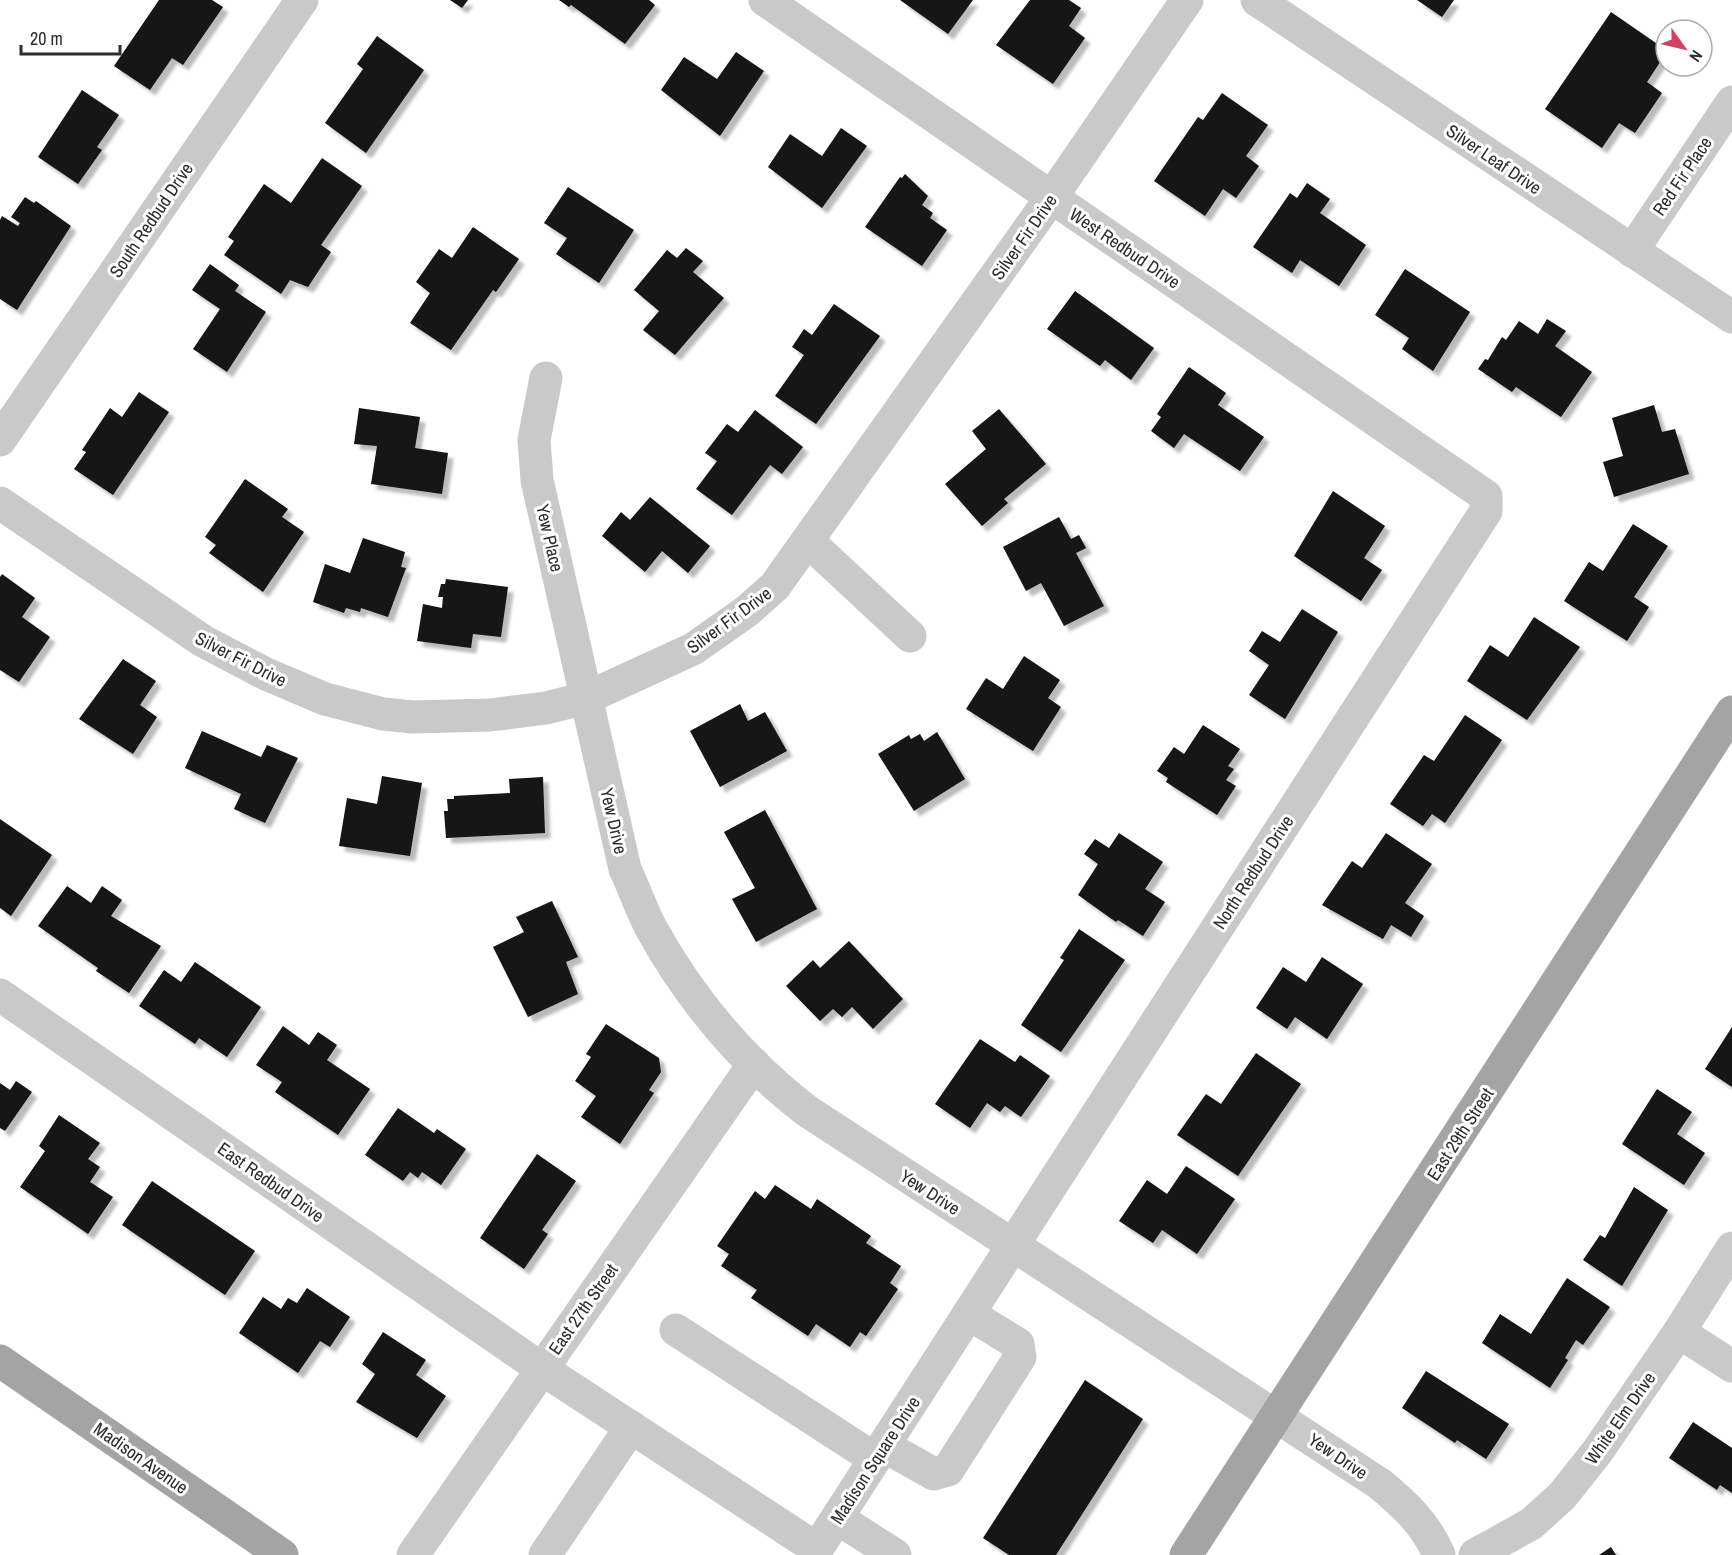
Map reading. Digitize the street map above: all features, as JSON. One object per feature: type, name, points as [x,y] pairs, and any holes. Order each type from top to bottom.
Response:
[{"type":"main road","name":"East 29th Street","points":[[1186,1555],[1732,712]]},
{"type":"main road","name":"Madison Avenue","points":[[0,1361],[282,1555]]},
{"type":"street","name":"South Redbud Drive","points":[[0,440],[302,0]]},
{"type":"street","name":"West Redbud Drive","points":[[765,0],[1486,496]]},
{"type":"street","name":"Silver Fir Drive","points":[[0,503],[203,641],[266,674],[325,699],[383,714],[413,717],[490,715],[546,708],[586,698],[693,649],[747,611],[776,586],[1051,198],[1187,0]]},
{"type":"street","name":"Silver Leaf Drive","points":[[1257,0],[1732,317]]},
{"type":"street","name":"Red Fir Place","points":[[1632,251],[1732,102]]},
{"type":"street","name":"Yew Place","points":[[546,378],[534,440],[537,480],[586,698]]},
{"type":"street","name":"North Redbud Drive","points":[[1012,1246],[1486,511],[1486,496]]},
{"type":"street","points":[[809,542],[910,636]]},
{"type":"street","name":"Yew Drive","points":[[586,698],[626,869],[650,927],[708,1016],[754,1064],[807,1111],[1380,1484],[1411,1511],[1429,1534],[1439,1555]]},
{"type":"street","name":"East Redbud Drive","points":[[0,995],[542,1369]]},
{"type":"street","name":"East 27th Street","points":[[413,1555],[754,1064]]},
{"type":"street","name":"Madison Square Drive","points":[[542,1369],[817,1552],[1012,1246]]},
{"type":"street","name":"White Elm Drive","points":[[1475,1555],[1531,1524],[1562,1496],[1597,1452],[1679,1332],[1732,1248]]},
{"type":"street","points":[[676,1330],[879,1453],[934,1474],[948,1470],[1020,1357],[1018,1344],[969,1314]]},
{"type":"street","points":[[1679,1332],[1732,1366]]},
{"type":"street","points":[[544,1555],[631,1427]]},
{"type":"street","points":[[837,1518],[895,1555]]},
{"type":"building","points":[[159,0],[212,0],[223,7],[183,65],[172,58],[150,90],[114,66]]},
{"type":"building","points":[[450,0],[468,0],[462,8]]},
{"type":"building","points":[[559,0],[649,0],[655,5],[625,44],[571,5],[569,7]]},
{"type":"building","points":[[900,0],[973,0],[948,34]]},
{"type":"building","points":[[1030,0],[1069,0],[1081,8],[1069,26],[1085,38],[1053,84],[996,45]]},
{"type":"building","points":[[1417,0],[1454,0],[1442,17]]},
{"type":"building","points":[[1611,12],[1654,42],[1654,71],[1647,82],[1662,93],[1635,133],[1619,123],[1602,148],[1545,109]]},
{"type":"building","points":[[377,36],[424,70],[366,153],[325,123],[363,69],[357,64]]},
{"type":"building","points":[[736,52],[764,71],[720,136],[661,90],[684,57],[717,79]]},
{"type":"building","points":[[82,90],[119,115],[97,147],[102,150],[78,184],[38,157]]},
{"type":"building","points":[[1222,93],[1268,125],[1246,156],[1259,166],[1236,198],[1223,189],[1205,216],[1154,181],[1198,117],[1203,120]]},
{"type":"building","points":[[841,128],[867,146],[822,208],[768,167],[790,134],[822,156]]},
{"type":"building","points":[[322,158],[362,186],[321,245],[331,252],[308,287],[290,280],[281,294],[224,255],[234,241],[228,237],[264,184],[291,203]]},
{"type":"building","points":[[905,174],[928,196],[922,205],[933,213],[930,218],[947,230],[922,266],[865,227],[900,177],[902,178]]},
{"type":"building","points":[[1307,183],[1330,199],[1320,213],[1366,245],[1339,286],[1300,260],[1292,273],[1253,247],[1290,193],[1297,198]]},
{"type":"building","points":[[568,187],[634,230],[599,283],[556,254],[567,238],[544,223]]},
{"type":"building","points":[[25,197],[34,203],[36,201],[71,226],[17,310],[0,299],[0,220],[2,216],[18,226],[20,223],[11,217]]},
{"type":"building","points":[[473,227],[519,259],[496,292],[493,290],[451,350],[410,323],[430,293],[416,282],[439,249],[452,258]]},
{"type":"building","points":[[686,248],[703,261],[693,272],[724,298],[675,355],[643,330],[659,311],[634,290],[667,250],[677,258]]},
{"type":"building","points":[[210,264],[239,285],[235,291],[266,312],[227,372],[193,349],[220,309],[192,290]]},
{"type":"building","points":[[1405,269],[1470,312],[1433,371],[1402,349],[1409,338],[1375,315]]},
{"type":"building","points":[[1075,291],[1154,348],[1131,380],[1105,360],[1100,366],[1047,329]]},
{"type":"building","points":[[834,304],[880,336],[816,424],[775,396],[804,355],[792,347],[804,329],[812,335]]},
{"type":"building","points":[[1547,319],[1566,331],[1555,346],[1592,372],[1561,417],[1516,387],[1512,392],[1478,369],[1485,359],[1488,360],[1502,337],[1506,340],[1519,321],[1538,334]]},
{"type":"building","points":[[1189,367],[1226,393],[1218,405],[1264,437],[1240,471],[1184,434],[1174,448],[1151,431],[1161,417],[1157,414]]},
{"type":"building","points":[[139,392],[169,412],[113,495],[74,469],[86,452],[82,450],[110,408],[122,417]]},
{"type":"building","points":[[1654,405],[1662,432],[1675,429],[1689,474],[1614,497],[1603,462],[1623,456],[1612,418]]},
{"type":"building","points":[[359,408],[420,417],[415,448],[448,453],[442,494],[371,484],[377,446],[354,444]]},
{"type":"building","points":[[999,409],[1046,464],[1004,499],[1008,503],[982,526],[945,484],[986,449],[972,431]]},
{"type":"building","points":[[755,410],[803,447],[782,474],[770,465],[732,515],[696,489],[717,461],[705,453],[727,424],[738,432]]},
{"type":"building","points":[[245,479],[288,509],[282,517],[304,532],[263,592],[209,553],[216,545],[205,537]]},
{"type":"building","points":[[1333,491],[1385,526],[1364,558],[1382,570],[1361,601],[1294,556]]},
{"type":"building","points":[[650,497],[710,546],[688,573],[662,551],[645,572],[602,536],[621,512],[630,520]]},
{"type":"building","points":[[1059,517],[1071,539],[1079,535],[1086,548],[1076,553],[1104,606],[1064,626],[1041,583],[1026,591],[1003,547]]},
{"type":"building","points":[[1633,524],[1668,546],[1634,597],[1649,607],[1627,641],[1564,601],[1589,562],[1603,571]]},
{"type":"building","points":[[363,538],[405,552],[401,567],[406,568],[388,617],[361,608],[360,612],[346,608],[344,613],[313,602],[325,564],[350,573]]},
{"type":"building","points":[[2,574],[35,598],[22,617],[50,637],[19,682],[0,670],[0,577]]},
{"type":"building","points":[[446,579],[508,587],[501,637],[473,634],[471,648],[417,641],[423,604],[442,608],[443,597],[438,597],[441,584],[445,584]]},
{"type":"building","points":[[1302,609],[1338,632],[1285,719],[1249,695],[1269,665],[1249,651],[1262,631],[1280,642]]},
{"type":"building","points":[[1534,617],[1580,647],[1527,720],[1467,681],[1490,645],[1508,657]]},
{"type":"building","points":[[1024,656],[1060,680],[1048,698],[1061,707],[1033,751],[966,709],[986,678],[1003,689]]},
{"type":"building","points":[[123,659],[156,681],[140,705],[157,717],[133,754],[79,719]]},
{"type":"building","points":[[740,704],[748,721],[765,712],[787,751],[720,787],[690,731]]},
{"type":"building","points":[[1465,715],[1502,740],[1445,823],[1432,814],[1423,826],[1390,804],[1424,755],[1434,761]]},
{"type":"building","points":[[1203,725],[1240,749],[1228,766],[1234,769],[1226,780],[1236,786],[1217,815],[1166,782],[1168,778],[1157,771],[1174,747],[1184,754]]},
{"type":"building","points":[[202,731],[261,757],[267,745],[298,758],[265,823],[234,809],[241,794],[185,768]]},
{"type":"building","points":[[937,732],[965,779],[914,811],[878,754],[909,735],[911,739],[920,734],[924,741]]},
{"type":"building","points":[[382,776],[422,783],[410,856],[339,846],[347,798],[377,804]]},
{"type":"building","points":[[543,777],[545,833],[446,838],[444,811],[448,811],[447,799],[454,799],[454,796],[510,793],[509,779]]},
{"type":"building","points":[[765,810],[817,909],[756,942],[732,899],[755,888],[724,832]]},
{"type":"building","points":[[0,819],[52,855],[11,916],[0,908]]},
{"type":"building","points":[[1119,833],[1163,862],[1145,889],[1165,902],[1143,936],[1118,920],[1116,922],[1078,895],[1098,864],[1084,854],[1095,839],[1109,848]]},
{"type":"building","points":[[1386,833],[1432,864],[1405,903],[1424,916],[1411,937],[1391,925],[1383,939],[1322,905],[1352,861],[1362,868]]},
{"type":"building","points":[[67,886],[91,903],[102,886],[122,900],[111,916],[161,946],[129,993],[96,971],[98,968],[38,926]]},
{"type":"building","points":[[552,901],[578,957],[566,962],[578,994],[528,1017],[493,947],[524,932],[516,917]]},
{"type":"building","points":[[1079,929],[1125,960],[1061,1052],[1021,1025],[1064,960],[1060,958]]},
{"type":"building","points":[[849,941],[903,999],[873,1029],[852,1007],[842,1017],[833,1009],[820,1021],[786,986],[813,960],[820,968]]},
{"type":"building","points":[[1322,957],[1363,984],[1327,1039],[1295,1017],[1287,1029],[1256,1008],[1283,967],[1306,982]]},
{"type":"building","points":[[195,962],[261,1007],[227,1057],[199,1038],[195,1044],[139,1006],[164,970],[181,982]]},
{"type":"building","points":[[606,1024],[659,1058],[661,1072],[649,1090],[654,1093],[620,1144],[581,1117],[596,1096],[575,1081],[591,1057],[586,1054]]},
{"type":"building","points":[[283,1026],[309,1045],[318,1032],[337,1045],[327,1060],[370,1089],[338,1135],[275,1092],[282,1082],[256,1065]]},
{"type":"building","points":[[1732,1027],[1732,1087],[1705,1069]]},
{"type":"building","points":[[980,1039],[1015,1062],[1020,1055],[1050,1076],[1021,1117],[1005,1106],[1000,1112],[987,1103],[970,1128],[935,1104]]},
{"type":"building","points":[[1256,1053],[1301,1084],[1238,1176],[1177,1135],[1206,1094],[1221,1104]]},
{"type":"building","points":[[16,1081],[32,1092],[5,1131],[0,1128],[0,1083],[10,1090]]},
{"type":"building","points":[[1657,1089],[1692,1112],[1677,1134],[1705,1153],[1684,1185],[1622,1144]]},
{"type":"building","points":[[398,1108],[434,1133],[437,1129],[466,1149],[441,1185],[422,1172],[418,1178],[410,1172],[403,1181],[365,1155]]},
{"type":"building","points":[[59,1115],[100,1143],[88,1159],[100,1167],[90,1182],[113,1197],[88,1234],[20,1187],[45,1151],[39,1146]]},
{"type":"building","points":[[537,1154],[576,1181],[542,1230],[548,1234],[524,1269],[480,1238]]},
{"type":"building","points":[[1186,1166],[1235,1199],[1197,1254],[1162,1230],[1153,1243],[1119,1221],[1147,1180],[1167,1194]]},
{"type":"building","points":[[152,1181],[255,1251],[225,1295],[122,1225]]},
{"type":"building","points":[[775,1185],[811,1209],[817,1199],[871,1236],[866,1243],[901,1266],[890,1283],[898,1289],[866,1336],[860,1332],[850,1347],[816,1324],[808,1336],[751,1298],[757,1290],[721,1266],[729,1254],[717,1246],[755,1191],[765,1199]]},
{"type":"building","points":[[1634,1187],[1668,1210],[1622,1286],[1583,1260],[1600,1235],[1605,1238]]},
{"type":"building","points":[[1567,1278],[1610,1307],[1583,1345],[1576,1340],[1565,1358],[1568,1360],[1550,1388],[1482,1343],[1500,1314],[1531,1334]]},
{"type":"building","points":[[307,1288],[350,1317],[330,1347],[320,1341],[298,1373],[239,1333],[263,1297],[281,1309],[288,1298],[297,1303]]},
{"type":"building","points":[[383,1332],[426,1360],[416,1375],[446,1396],[417,1438],[356,1402],[375,1374],[362,1364]]},
{"type":"building","points":[[1426,1371],[1509,1424],[1486,1459],[1457,1440],[1455,1443],[1402,1408]]},
{"type":"building","points":[[1085,1380],[1143,1419],[1056,1555],[1009,1555],[983,1538]]},
{"type":"building","points":[[1693,1422],[1732,1448],[1732,1493],[1720,1485],[1717,1490],[1669,1458]]},
{"type":"building","points":[[1611,1547],[1616,1555],[1599,1555]]}]
